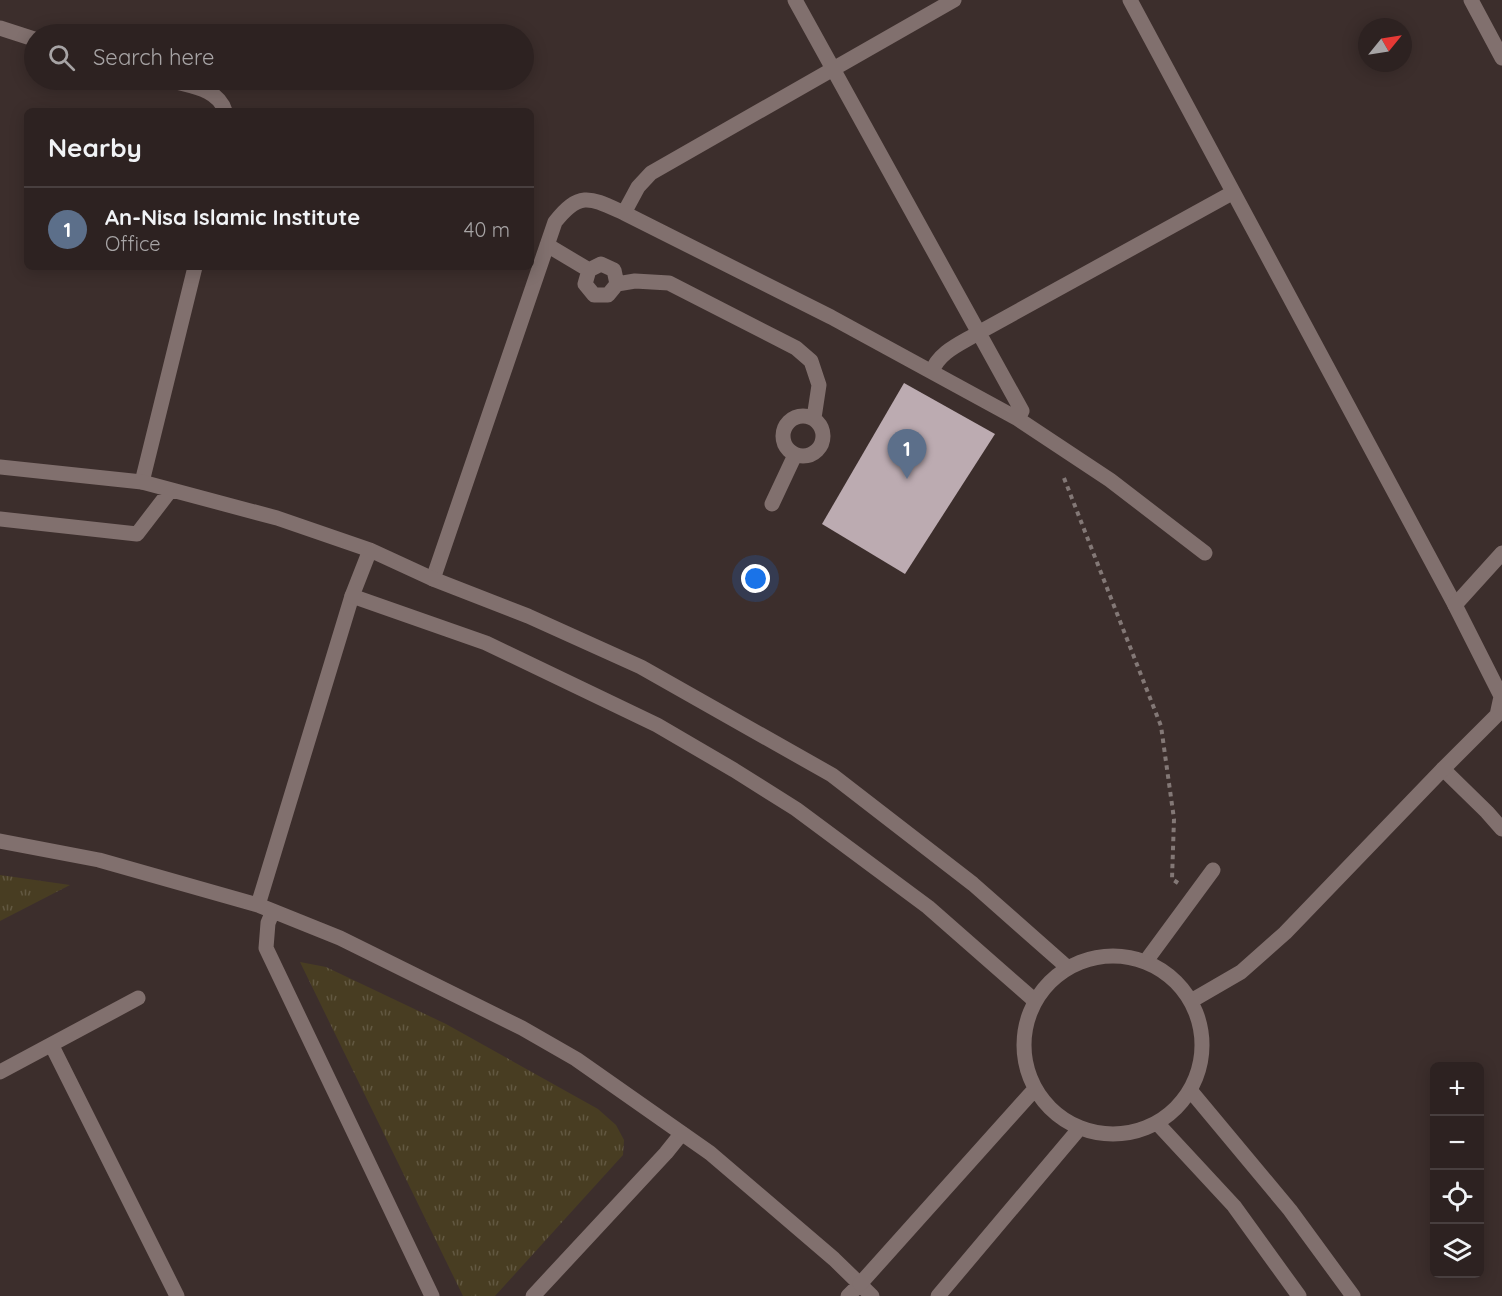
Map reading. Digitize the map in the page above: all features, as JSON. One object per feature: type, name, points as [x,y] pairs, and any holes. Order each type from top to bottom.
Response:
[{"type":"street","points":[[795,0],[1022,411],[1018,420]]},
{"type":"street","points":[[624,213],[638,187],[651,173],[954,0]]},
{"type":"street","points":[[1130,0],[1501,694],[1497,715],[1262,955],[1241,972],[1191,1001]]},
{"type":"street","points":[[1471,0],[1502,58]]},
{"type":"street","points":[[0,28],[24,36]]},
{"type":"street","points":[[204,90],[211,92],[224,108]]},
{"type":"street","points":[[932,372],[934,364],[940,357],[978,333],[1232,193]]},
{"type":"street","points":[[433,579],[555,222],[567,206],[580,201],[595,200],[831,317],[1018,420],[1110,480],[1205,553]]},
{"type":"street","points":[[547,245],[589,270]]},
{"type":"street","points":[[617,284],[614,270],[601,264],[589,270],[585,284],[594,295],[608,295],[617,284],[635,281],[669,283],[796,348],[810,361],[819,385],[814,418]]},
{"type":"street","points":[[142,482],[194,270]]},
{"type":"street","points":[[800,415],[814,418],[823,430],[823,444],[813,455],[799,457],[786,449],[782,435],[787,422],[800,415]]},
{"type":"street","points":[[772,504],[795,455]]},
{"type":"street","points":[[0,467],[142,482],[277,518],[370,550],[433,579],[528,616],[641,667],[832,775],[973,884],[1067,967]]},
{"type":"street","points":[[0,519],[137,534],[170,491]]},
{"type":"street","points":[[258,905],[352,596],[370,550]]},
{"type":"street","points":[[1455,605],[1502,553]]},
{"type":"street","points":[[352,596],[486,643],[657,725],[725,765],[796,809],[928,907],[1034,1000]]},
{"type":"street","points":[[1443,769],[1502,829]]},
{"type":"street","points":[[0,841],[99,860],[258,905],[360,947],[522,1028],[576,1059],[682,1133],[737,1176],[834,1259],[872,1296]]},
{"type":"street","points":[[1146,961],[1213,870]]},
{"type":"street","points":[[273,911],[267,929],[266,948],[432,1296]]},
{"type":"street","points":[[1106,955],[1146,961],[1172,977],[1191,1001],[1201,1030],[1201,1061],[1190,1090],[1157,1123],[1119,1135],[1079,1129],[1054,1113],[1034,1090],[1022,1045],[1034,1000],[1067,967],[1106,955]]},
{"type":"street","points":[[0,1072],[138,998]]},
{"type":"street","points":[[52,1046],[177,1296]]},
{"type":"street","points":[[848,1296],[1034,1090]]},
{"type":"street","points":[[1190,1090],[1290,1210],[1353,1296]]},
{"type":"street","points":[[1157,1123],[1234,1206],[1299,1296]]},
{"type":"street","points":[[938,1296],[1079,1129]]},
{"type":"street","points":[[533,1296],[682,1133]]},
{"type":"path","points":[[1049,440],[1161,726],[1174,819],[1172,879],[1195,895]]},
{"type":"green space","points":[[0,875],[70,885],[0,921]]},
{"type":"green space","points":[[300,962],[326,967],[446,1024],[598,1109],[616,1125],[624,1140],[623,1155],[495,1296],[463,1296]]},
{"type":"building","points":[[904,383],[995,434],[905,574],[822,524]]},
{"type":"place","name":"An-Nisa Islamic Institute","points":[[907,479]]}]
